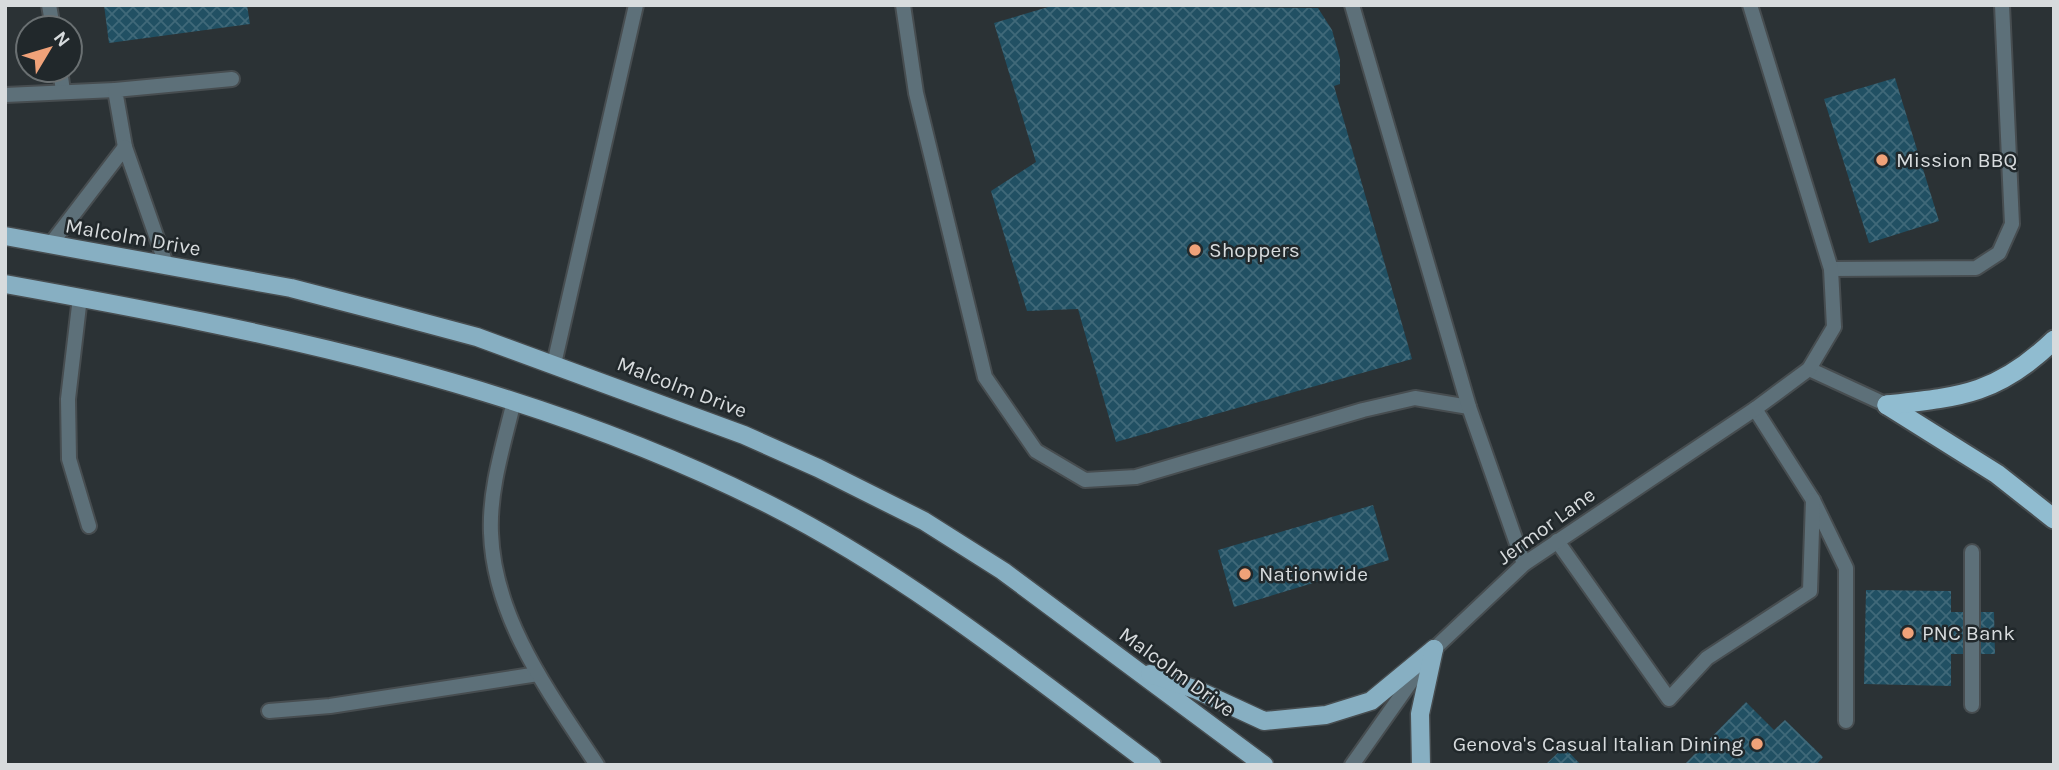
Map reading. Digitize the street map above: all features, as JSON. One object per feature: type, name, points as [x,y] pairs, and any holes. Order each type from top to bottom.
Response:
[{"type":"highway","points":[[1887,405],[1951,398],[1989,388],[2014,374],[2054,340]]},
{"type":"highway","points":[[1887,405],[1997,474],[2054,519]]},
{"type":"main road","name":"Malcolm Drive","points":[[5,236],[291,288],[477,337],[744,435],[924,522],[1003,571],[1264,765]]},
{"type":"main road","points":[[5,284],[414,370],[514,401],[701,474],[770,505],[868,559],[961,623],[1152,765]]},
{"type":"main road","points":[[1133,668],[1198,690],[1264,720],[1326,715],[1371,701],[1434,649]]},
{"type":"main road","points":[[1421,765],[1420,714],[1434,649]]},
{"type":"street","points":[[554,364],[636,5]]},
{"type":"street","points":[[903,5],[916,93],[985,377],[1036,451],[1085,480],[1136,477],[1363,410],[1415,398],[1469,407]]},
{"type":"street","points":[[1352,5],[1469,407],[1524,564]]},
{"type":"street","name":"Jermor Lane","points":[[1352,765],[1434,649],[1524,564],[1755,409],[1809,369],[1834,327],[1830,269],[1750,5]]},
{"type":"street","points":[[1830,269],[1976,268],[1999,253],[2012,224],[2002,5]]},
{"type":"street","points":[[5,95],[115,90],[232,79]]},
{"type":"street","points":[[63,84],[64,91]]},
{"type":"street","points":[[115,90],[125,147],[167,267]]},
{"type":"street","points":[[50,245],[125,147]]},
{"type":"street","points":[[80,298],[68,398],[69,459],[89,526]]},
{"type":"street","points":[[1809,369],[1887,405]]},
{"type":"street","points":[[514,401],[497,473],[490,532],[500,587],[524,649],[597,765]]},
{"type":"street","points":[[1755,409],[1813,500],[1846,568],[1846,721]]},
{"type":"street","points":[[1557,541],[1669,699],[1707,658],[1810,591],[1813,500]]},
{"type":"street","points":[[1972,552],[1972,705]]},
{"type":"street","points":[[269,711],[330,706],[538,674]]},
{"type":"building","points":[[104,5],[247,5],[250,24],[109,43]]},
{"type":"building","name":"Shoppers","points":[[1055,5],[1318,8],[1332,30],[1340,59],[1340,84],[1334,86],[1412,359],[1116,442],[1078,309],[1027,311],[991,191],[1036,162],[994,23]]},
{"type":"building","name":"Mission BBQ","points":[[1895,78],[1939,221],[1869,243],[1824,99]]},
{"type":"building","points":[[1373,505],[1389,560],[1234,607],[1218,550]]},
{"type":"building","name":"PNC Bank","points":[[1866,590],[1951,591],[1951,612],[1994,612],[1995,654],[1951,654],[1951,686],[1864,684]]},
{"type":"building","name":"Genova's Casual Italian Dining","points":[[1746,702],[1774,730],[1785,720],[1823,757],[1816,765],[1684,765]]},
{"type":"building","points":[[1564,747],[1581,765],[1545,765]]},
{"type":"place","name":"Mission BBQ","points":[[1882,160]]},
{"type":"place","name":"Shoppers","points":[[1195,250]]},
{"type":"place","name":"Nationwide","points":[[1245,574]]},
{"type":"place","name":"PNC Bank","points":[[1908,633]]},
{"type":"place","name":"Genova's Casual Italian Dining","points":[[1757,744]]}]
